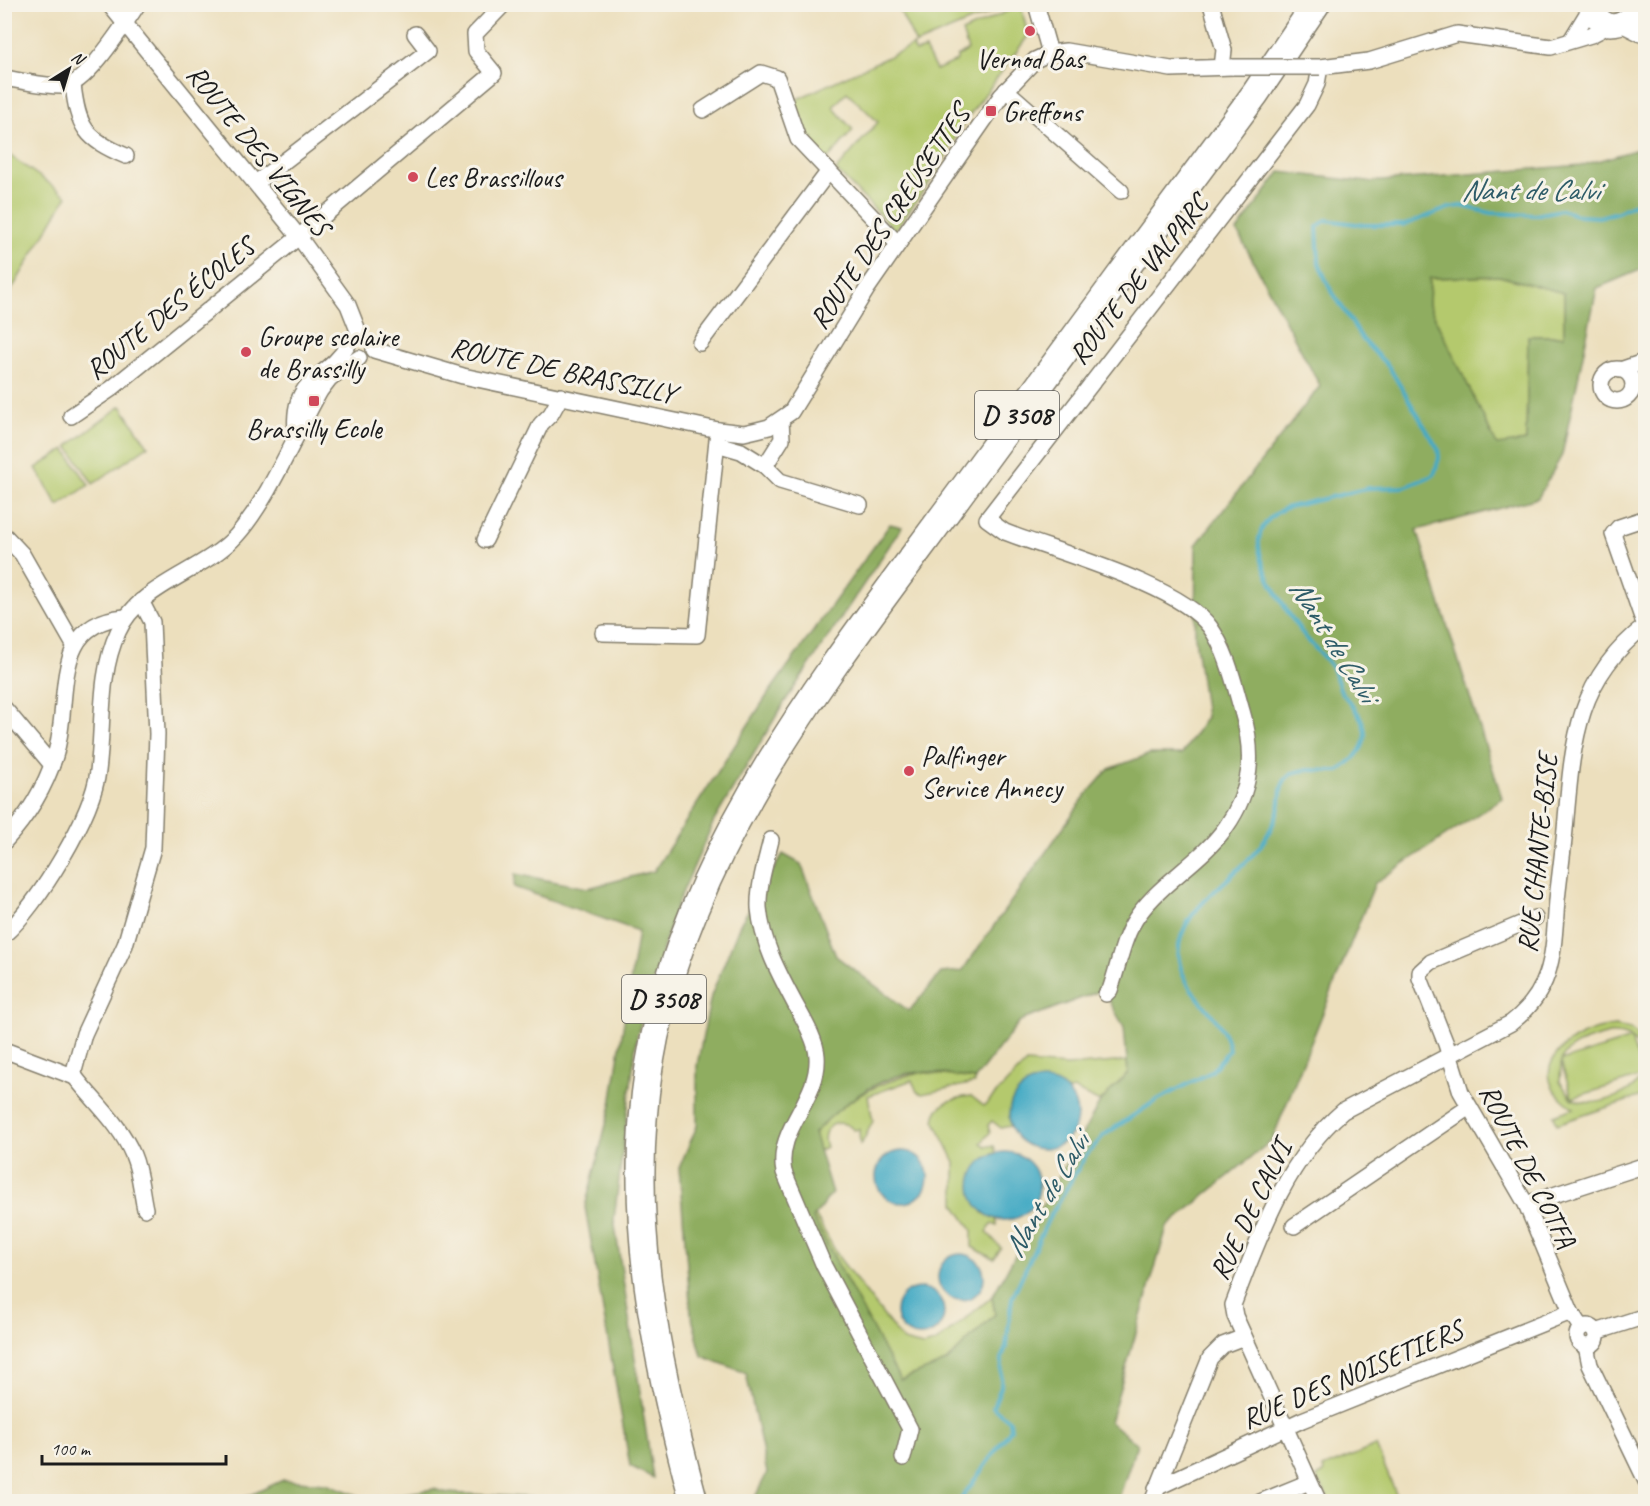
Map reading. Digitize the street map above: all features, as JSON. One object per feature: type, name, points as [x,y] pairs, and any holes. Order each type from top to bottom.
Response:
[{"type":"highway","name":"D 3508","points":[[694,1502],[668,1402],[654,1334],[644,1265],[639,1178],[650,1067],[674,964],[692,915],[740,813],[816,692],[1255,94],[1316,4]]},
{"type":"highway","points":[[1255,94],[1332,4]]},
{"type":"main road","points":[[1590,7],[1601,23],[1627,14],[1646,15]]},
{"type":"main road","points":[[1627,14],[1646,33]]},
{"type":"street","name":"ROUTE DES VIGNES","points":[[109,4],[299,237],[348,305],[359,333]]},
{"type":"street","points":[[4,78],[57,86],[73,85],[89,72],[138,4]]},
{"type":"street","name":"ROUTE DES ÉCOLES","points":[[71,416],[111,389],[299,237],[494,73],[476,51],[473,42],[482,24],[504,4]]},
{"type":"street","points":[[1036,4],[1050,53],[1078,51],[1171,69],[1320,67],[1381,59],[1457,34],[1540,47],[1557,46],[1591,35],[1627,14]]},
{"type":"street","points":[[1211,4],[1227,67]]},
{"type":"street","points":[[1571,40],[1590,7]]},
{"type":"street","points":[[256,183],[428,51],[415,34]]},
{"type":"street","name":"ROUTE DES CREUSETTES","points":[[744,432],[769,427],[781,420],[799,403],[867,289],[1006,90],[1035,60],[1050,53]]},
{"type":"street","name":"ROUTE DE VALPARC","points":[[1106,994],[1110,990],[1123,948],[1139,914],[1171,879],[1213,843],[1236,811],[1249,772],[1252,753],[1250,735],[1225,658],[1210,627],[1198,614],[1151,585],[1005,532],[987,519],[1307,105],[1317,84],[1320,67]]},
{"type":"street","points":[[703,110],[761,73],[773,76],[780,82],[798,139],[898,244]]},
{"type":"street","points":[[73,85],[78,115],[85,130],[97,143],[126,156]]},
{"type":"street","points":[[1006,90],[1121,191]]},
{"type":"street","points":[[700,343],[829,171]]},
{"type":"street","points":[[4,935],[18,922],[46,882],[92,801],[99,769],[108,660],[125,617],[141,601],[211,559],[235,538],[255,509],[296,432],[325,385],[359,358],[369,356],[374,350],[372,338],[367,334],[359,333],[352,336],[334,363],[312,380],[300,397],[295,419],[296,432]]},
{"type":"street","points":[[348,345],[352,355],[359,358]]},
{"type":"street","name":"ROUTE DE BRASSILLY","points":[[374,350],[463,376],[561,396],[717,437],[744,432]]},
{"type":"street","points":[[1620,370],[1646,361]]},
{"type":"street","points":[[485,540],[541,424],[551,414],[561,396]]},
{"type":"street","points":[[765,466],[782,440],[781,420]]},
{"type":"street","points":[[603,633],[697,634],[717,437],[765,466],[780,482],[860,505]]},
{"type":"street","points":[[1646,518],[1619,527],[1613,534],[1646,626]]},
{"type":"street","points":[[4,536],[22,554],[74,645]]},
{"type":"street","points":[[75,1077],[78,1050],[124,945],[153,848],[157,723],[152,622],[141,601]]},
{"type":"street","points":[[4,842],[35,802],[52,765],[64,714],[67,666],[74,645],[94,624],[102,620],[125,617]]},
{"type":"street","name":"RUE CHANTE-BISE","points":[[1449,1057],[1511,1023],[1529,1007],[1544,987],[1554,950],[1575,736],[1586,700],[1596,681],[1619,650],[1646,626]]},
{"type":"street","points":[[4,708],[52,765]]},
{"type":"street","points":[[771,840],[759,906],[765,934],[774,963],[818,1054],[813,1087],[783,1144],[781,1158],[784,1172],[824,1266],[910,1429],[903,1458]]},
{"type":"street","name":"ROUTE DE COTFA","points":[[1535,918],[1431,962],[1420,972],[1469,1107],[1526,1204],[1571,1312],[1581,1328]]},
{"type":"street","points":[[4,1050],[75,1077],[116,1124],[129,1146],[136,1161],[145,1209]]},
{"type":"street","name":"RUE DE CALVI","points":[[1319,1502],[1244,1337],[1233,1305],[1285,1183],[1308,1145],[1343,1111],[1449,1057]]},
{"type":"street","points":[[1294,1226],[1469,1107]]},
{"type":"street","points":[[1526,1204],[1646,1165]]},
{"type":"street","name":"RUE DES NOISETIERS","points":[[1154,1495],[1285,1428],[1571,1312]]},
{"type":"street","points":[[1596,1332],[1646,1316]]},
{"type":"street","points":[[1596,1332],[1588,1326],[1581,1328],[1577,1339],[1586,1346],[1591,1367],[1646,1481]]},
{"type":"street","points":[[1586,1346],[1595,1343],[1596,1332]]},
{"type":"street","points":[[1154,1495],[1210,1358],[1223,1345],[1244,1337]]},
{"type":"street","points":[[1260,1502],[1309,1482]]},
{"type":"green space","points":[[897,5],[1009,5],[916,44]]},
{"type":"green space","points":[[1021,5],[1028,36],[966,120],[935,175],[895,230],[836,170],[878,122],[847,92],[833,107],[853,130],[830,157],[824,158],[804,139],[793,101],[916,44],[913,47],[916,52],[925,49],[936,70],[957,61],[957,57],[968,50],[962,32]]},
{"type":"green space","points":[[1645,147],[1645,268],[1597,288],[1562,455],[1538,498],[1417,530],[1502,798],[1375,883],[1272,1140],[1167,1227],[1110,1422],[1137,1444],[1118,1501],[753,1501],[767,1473],[746,1373],[702,1356],[691,1314],[679,1168],[697,1126],[697,1065],[711,996],[740,924],[783,854],[801,864],[836,956],[909,1011],[941,973],[962,971],[1086,795],[1109,769],[1150,754],[1182,754],[1206,717],[1195,637],[1196,545],[1320,386],[1237,231],[1280,172],[1368,182],[1583,165]],"holes":[[[1499,276],[1564,293],[1564,336],[1528,336],[1526,441],[1497,445],[1429,305],[1430,278]],[[1103,990],[1124,1027],[1128,1073],[1100,1102],[992,1297],[995,1314],[946,1362],[900,1380],[813,1218],[832,1193],[814,1133],[849,1102],[890,1078],[927,1072],[975,1079],[1020,1021]]]},
{"type":"green space","points":[[5,152],[67,196],[5,301]]},
{"type":"green space","points":[[1499,276],[1564,293],[1564,336],[1528,336],[1526,441],[1497,446],[1429,305],[1430,278]]},
{"type":"green space","points":[[121,406],[148,446],[93,484],[68,446]]},
{"type":"green space","points":[[65,449],[89,485],[58,506],[36,468]]},
{"type":"green space","points":[[890,524],[902,527],[784,703],[714,821],[675,909],[637,1036],[614,1219],[653,1478],[630,1466],[585,1207],[611,1105],[638,931],[514,887],[515,874],[588,888],[654,871],[768,694]]},
{"type":"green space","points":[[1615,1026],[1630,1029],[1645,1041],[1645,1095],[1557,1124],[1554,1115],[1574,1108],[1558,1094],[1550,1080],[1550,1067],[1556,1055],[1567,1044],[1598,1029]],"holes":[[[1618,1034],[1631,1039],[1561,1061],[1569,1050],[1595,1038]],[[1631,1039],[1642,1051],[1645,1066],[1643,1075]],[[1561,1062],[1572,1098],[1560,1082]],[[1643,1076],[1630,1089],[1611,1099],[1590,1102],[1572,1098]]]},
{"type":"green space","points":[[1127,1061],[1128,1073],[1100,1102],[1073,1089],[1068,1091],[1045,1082],[1030,1084],[1009,1115],[1011,1126],[1001,1128],[992,1121],[988,1125],[990,1133],[981,1143],[994,1146],[996,1153],[990,1155],[983,1213],[996,1219],[997,1225],[992,1224],[987,1232],[1001,1248],[994,1259],[972,1247],[972,1230],[955,1205],[955,1162],[934,1120],[939,1109],[953,1099],[971,1096],[984,1106],[1026,1063],[1067,1066]]},
{"type":"green space","points":[[920,1072],[975,1079],[975,1083],[922,1094],[917,1092],[912,1080],[868,1096],[873,1121],[862,1143],[860,1145],[859,1129],[854,1130],[843,1124],[837,1124],[828,1129],[824,1140],[826,1147],[819,1151],[814,1133],[838,1111],[875,1087]]},
{"type":"green space","points":[[815,1215],[840,1259],[903,1341],[923,1346],[935,1343],[992,1297],[995,1314],[946,1362],[900,1381],[813,1218]]},
{"type":"green space","points":[[1376,1446],[1399,1501],[1329,1501],[1317,1477],[1324,1473],[1323,1468]]},
{"type":"green space","points":[[283,1480],[326,1483],[367,1499],[434,1489],[448,1493],[595,1501],[237,1501]]},
{"type":"water","points":[[1043,1081],[1056,1083],[1067,1091],[1075,1102],[1077,1115],[1075,1128],[1067,1139],[1056,1147],[1043,1149],[1030,1147],[1019,1139],[1011,1128],[1009,1115],[1011,1102],[1019,1091],[1030,1083]]},
{"type":"water","points":[[902,1151],[912,1153],[920,1159],[926,1167],[928,1177],[926,1187],[920,1195],[912,1201],[902,1203],[892,1201],[884,1195],[878,1187],[876,1177],[878,1167],[884,1159],[892,1153]]},
{"type":"water","points":[[1005,1152],[1018,1155],[1029,1162],[1036,1173],[1039,1186],[1036,1199],[1029,1210],[1018,1217],[1005,1220],[992,1217],[981,1210],[974,1199],[971,1186],[974,1173],[981,1162],[992,1155]]},
{"type":"water","points":[[961,1254],[970,1255],[978,1260],[983,1268],[983,1286],[978,1294],[970,1299],[961,1300],[952,1299],[944,1294],[939,1286],[938,1277],[939,1268],[944,1260],[952,1255]]},
{"type":"water","points":[[920,1288],[937,1295],[944,1312],[937,1329],[920,1336],[903,1329],[896,1312],[903,1295]]},
{"type":"waterway","name":"Nant de Calvi","points":[[959,1502],[1011,1429],[1010,1421],[993,1407],[1001,1387],[1002,1357],[1006,1347],[1012,1298],[1048,1220],[1085,1157],[1104,1135],[1157,1100],[1211,1072],[1229,1050],[1220,1027],[1196,996],[1183,973],[1179,960],[1179,942],[1185,926],[1208,897],[1250,858],[1264,841],[1277,813],[1282,786],[1286,779],[1295,772],[1301,771],[1339,771],[1356,756],[1364,741],[1363,722],[1341,691],[1332,668],[1303,634],[1274,589],[1262,562],[1259,550],[1260,534],[1268,520],[1285,508],[1369,488],[1405,487],[1434,475],[1439,458],[1438,449],[1389,367],[1363,340],[1328,285],[1319,263],[1317,227],[1326,220],[1364,225],[1404,225],[1449,208],[1461,206],[1491,213],[1535,215],[1561,210],[1580,216],[1599,217],[1618,212],[1646,198]]},
{"type":"place","name":"Vernod Bas","points":[[1030,31]]},
{"type":"place","name":"Greffons","points":[[991,111]]},
{"type":"place","name":"Les Brassillous","points":[[413,177]]},
{"type":"place","name":"Groupe scolaire de Brassilly","points":[[246,352]]},
{"type":"place","name":"Brassilly Ecole","points":[[314,401]]},
{"type":"place","name":"Palfinger Service Annecy","points":[[909,771]]}]
